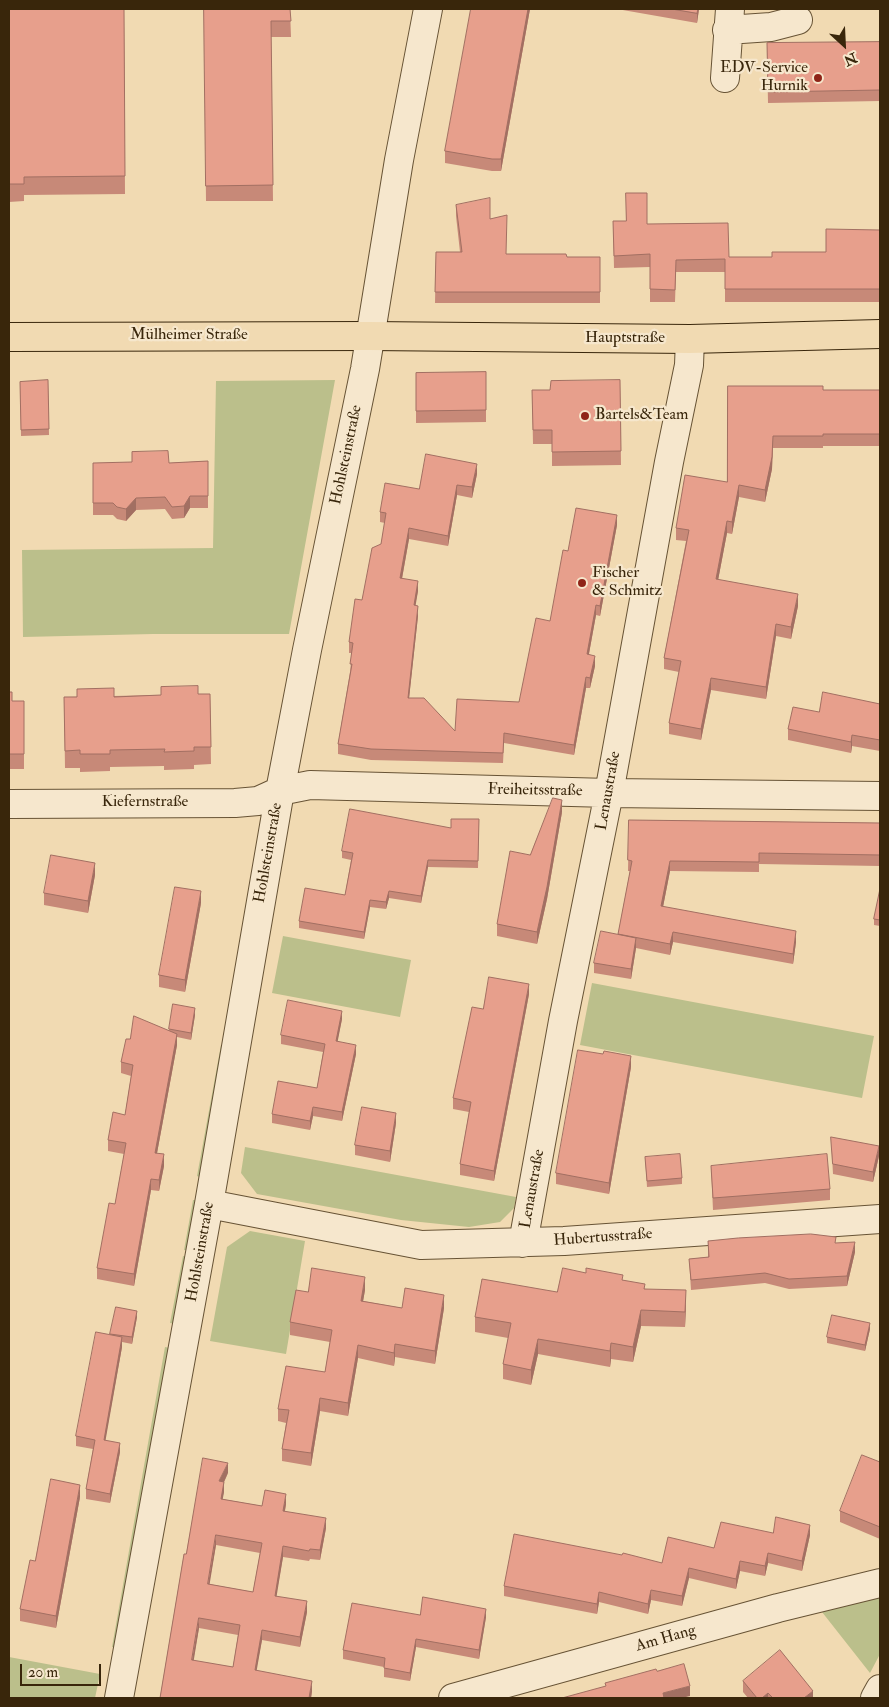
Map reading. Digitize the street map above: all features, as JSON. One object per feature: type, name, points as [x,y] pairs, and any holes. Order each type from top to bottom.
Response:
[{"type":"main road","name":"Hauptstraße","points":[[369,336],[690,339],[880,334]]},
{"type":"main road","name":"Mülheimer Straße","points":[[9,337],[369,336]]},
{"type":"street","name":"Hohlsteinstraße","points":[[119,1698],[209,1204],[280,792],[306,650],[365,370],[399,160],[428,9]]},
{"type":"street","points":[[725,78],[728,20],[771,27],[798,20]]},
{"type":"street","name":"Lenaustraße","points":[[523,1243],[668,462],[689,365],[690,339]]},
{"type":"street","name":"Freiheitsstraße","points":[[280,792],[310,785],[608,793],[880,796]]},
{"type":"street","name":"Kiefernstraße","points":[[9,804],[235,803],[258,800],[280,792]]},
{"type":"street","name":"Hubertusstraße","points":[[209,1204],[420,1245],[523,1243],[880,1219]]},
{"type":"street","name":"Am Hang","points":[[453,1698],[778,1608],[880,1583]]},
{"type":"street","points":[[875,1698],[880,1689]]},
{"type":"green space","points":[[335,380],[289,634],[153,634],[23,637],[22,550],[213,548],[216,381]]},
{"type":"green space","points":[[283,936],[411,960],[400,1017],[272,993]]},
{"type":"green space","points":[[592,983],[874,1036],[862,1098],[580,1045]]},
{"type":"green space","points":[[221,1045],[230,1047],[206,1180],[197,1176]]},
{"type":"green space","points":[[245,1147],[516,1197],[514,1208],[500,1222],[469,1227],[401,1220],[257,1194],[241,1173]]},
{"type":"green space","points":[[193,1200],[202,1200],[193,1251],[184,1250]]},
{"type":"green space","points":[[250,1231],[305,1241],[286,1354],[210,1341],[227,1247]]},
{"type":"green space","points":[[183,1256],[192,1258],[180,1325],[170,1323]]},
{"type":"green space","points":[[165,1347],[175,1349],[122,1649],[112,1647]]},
{"type":"green space","points":[[880,1596],[880,1654],[870,1673],[822,1612]]},
{"type":"green space","points":[[9,1657],[100,1674],[95,1698],[9,1698]]},
{"type":"building","points":[[9,9],[124,9],[125,176],[24,177],[24,184],[9,184]]},
{"type":"building","points":[[204,9],[290,9],[291,21],[271,21],[273,185],[206,186]]},
{"type":"building","points":[[471,9],[528,9],[501,159],[445,151]]},
{"type":"building","points":[[672,9],[698,9],[697,13]]},
{"type":"building","points":[[880,42],[880,90],[768,92],[767,43]]},
{"type":"building","points":[[626,193],[647,193],[647,224],[728,223],[729,257],[772,257],[772,252],[826,252],[826,229],[880,230],[880,289],[725,289],[725,259],[676,260],[675,290],[650,289],[650,254],[614,256],[613,221],[626,221]]},
{"type":"building","points":[[490,198],[490,219],[507,215],[506,254],[566,254],[567,257],[600,257],[600,292],[435,292],[436,252],[462,252],[456,205]]},
{"type":"building","points":[[486,372],[486,410],[416,411],[416,373]]},
{"type":"building","points":[[48,380],[49,429],[21,430],[20,382]]},
{"type":"building","name":"Bartels&Team","points":[[620,380],[621,451],[552,452],[552,430],[533,430],[532,390],[550,390],[551,381]]},
{"type":"building","points":[[728,386],[823,386],[823,390],[880,390],[880,434],[773,436],[772,457],[765,490],[739,485],[732,522],[727,521],[716,579],[798,594],[791,627],[776,624],[766,687],[711,678],[701,729],[669,723],[681,661],[664,658],[689,530],[676,528],[685,475],[727,482]]},
{"type":"building","points":[[168,451],[169,463],[208,461],[208,496],[190,496],[184,506],[172,507],[165,497],[136,498],[126,509],[117,507],[113,503],[93,503],[93,463],[132,462],[132,452]]},
{"type":"building","points":[[426,454],[477,464],[472,487],[457,485],[448,536],[409,528],[400,578],[418,581],[414,605],[418,606],[408,698],[424,698],[455,731],[457,699],[519,702],[536,618],[550,621],[563,550],[568,551],[576,508],[617,515],[600,606],[596,605],[587,654],[595,656],[590,678],[586,677],[574,745],[504,733],[503,753],[371,749],[338,744],[352,664],[350,664],[353,643],[349,642],[355,599],[362,600],[372,548],[381,544],[386,513],[380,512],[385,483],[419,489]]},
{"type":"building","points":[[198,686],[198,694],[210,694],[211,747],[194,747],[194,751],[164,752],[165,749],[110,750],[110,754],[80,754],[80,750],[65,751],[64,697],[77,697],[77,689],[114,688],[114,697],[161,695],[161,687]]},
{"type":"building","points":[[9,692],[12,692],[12,701],[24,701],[24,754],[9,754]]},
{"type":"building","points":[[823,692],[880,704],[880,740],[852,735],[851,742],[788,729],[793,707],[819,712]]},
{"type":"building","points":[[553,798],[562,800],[537,932],[497,924],[510,851],[530,855]]},
{"type":"building","points":[[350,809],[451,828],[451,819],[479,819],[478,861],[428,860],[421,896],[389,891],[386,902],[370,900],[364,932],[299,921],[305,888],[345,895],[353,853],[342,851]]},
{"type":"building","points":[[629,820],[880,823],[880,855],[759,853],[759,862],[670,861],[661,906],[796,931],[793,954],[673,932],[670,944],[618,934],[632,861],[628,860]]},
{"type":"building","points":[[51,855],[95,863],[88,901],[44,893]]},
{"type":"building","points":[[175,887],[201,891],[185,980],[159,975]]},
{"type":"building","points":[[880,889],[880,920],[874,919]]},
{"type":"building","points":[[601,931],[636,938],[631,969],[594,963]]},
{"type":"building","points":[[489,977],[529,984],[494,1171],[460,1164],[471,1102],[453,1098],[472,1007],[483,1009]]},
{"type":"building","points":[[288,1000],[342,1011],[336,1041],[356,1045],[342,1112],[313,1107],[310,1121],[272,1114],[278,1081],[317,1088],[325,1044],[281,1035]]},
{"type":"building","points":[[173,1004],[195,1008],[191,1033],[169,1029]]},
{"type":"building","points":[[134,1016],[177,1034],[155,1153],[164,1154],[159,1180],[151,1179],[134,1274],[97,1268],[109,1203],[115,1204],[126,1143],[108,1140],[113,1112],[125,1115],[133,1065],[121,1062],[126,1039],[130,1039]]},
{"type":"building","points":[[578,1050],[603,1054],[604,1051],[631,1056],[609,1183],[556,1173]]},
{"type":"building","points":[[362,1107],[396,1113],[390,1151],[355,1145]]},
{"type":"building","points":[[831,1137],[879,1146],[873,1172],[833,1164]]},
{"type":"building","points":[[680,1154],[682,1178],[647,1181],[645,1157]]},
{"type":"building","points":[[827,1154],[830,1189],[713,1198],[711,1166]]},
{"type":"building","points":[[811,1234],[836,1237],[835,1243],[855,1242],[847,1276],[789,1279],[765,1273],[691,1280],[689,1259],[709,1257],[708,1241]]},
{"type":"building","points":[[312,1268],[365,1277],[361,1301],[402,1308],[405,1288],[444,1295],[435,1351],[395,1344],[394,1353],[358,1345],[348,1403],[320,1398],[311,1453],[282,1449],[289,1410],[278,1409],[286,1366],[325,1372],[332,1330],[290,1322],[296,1290],[308,1292]]},
{"type":"building","points":[[563,1268],[586,1273],[586,1268],[623,1275],[622,1280],[645,1284],[644,1289],[686,1290],[685,1312],[641,1310],[633,1347],[611,1343],[610,1351],[538,1339],[531,1370],[503,1364],[511,1323],[475,1317],[482,1279],[557,1292]]},
{"type":"building","points":[[116,1307],[137,1311],[132,1337],[110,1334]]},
{"type":"building","points":[[832,1315],[870,1323],[865,1345],[827,1337]]},
{"type":"building","points":[[96,1332],[122,1337],[104,1440],[120,1443],[110,1494],[86,1489],[95,1440],[76,1436]]},
{"type":"building","points":[[862,1455],[880,1462],[880,1527],[840,1511]]},
{"type":"building","points":[[203,1458],[228,1463],[219,1481],[224,1482],[221,1499],[262,1506],[265,1490],[286,1494],[283,1511],[326,1518],[320,1550],[310,1549],[309,1551],[283,1546],[275,1596],[307,1601],[300,1637],[262,1630],[255,1670],[312,1681],[309,1698],[160,1698],[184,1554],[186,1554]],"holes":[[[216,1535],[262,1543],[253,1592],[208,1584]],[[199,1618],[240,1625],[233,1667],[192,1660]]]},
{"type":"building","points":[[51,1479],[80,1485],[56,1616],[20,1609],[30,1560],[35,1561]]},
{"type":"building","points":[[776,1517],[810,1525],[802,1561],[768,1553],[765,1566],[740,1561],[736,1579],[689,1568],[682,1596],[651,1590],[648,1604],[599,1592],[597,1604],[504,1586],[514,1534],[622,1555],[623,1553],[662,1563],[668,1537],[714,1548],[721,1522],[773,1533]]},
{"type":"building","points":[[423,1597],[486,1609],[479,1650],[416,1639],[410,1673],[384,1668],[385,1658],[343,1650],[352,1603],[420,1615]]},
{"type":"building","points":[[780,1650],[813,1691],[804,1698],[773,1698],[768,1693],[762,1698],[757,1698],[743,1681]]},
{"type":"building","points":[[684,1664],[690,1686],[663,1693],[664,1698],[562,1698],[606,1686],[605,1683],[656,1669],[657,1671]]},
{"type":"place","name":"EDV-Service Hurnik","points":[[818,78]]},
{"type":"place","name":"Bartels&Team","points":[[585,416]]},
{"type":"place","name":"Fischer & Schmitz","points":[[582,583]]}]
